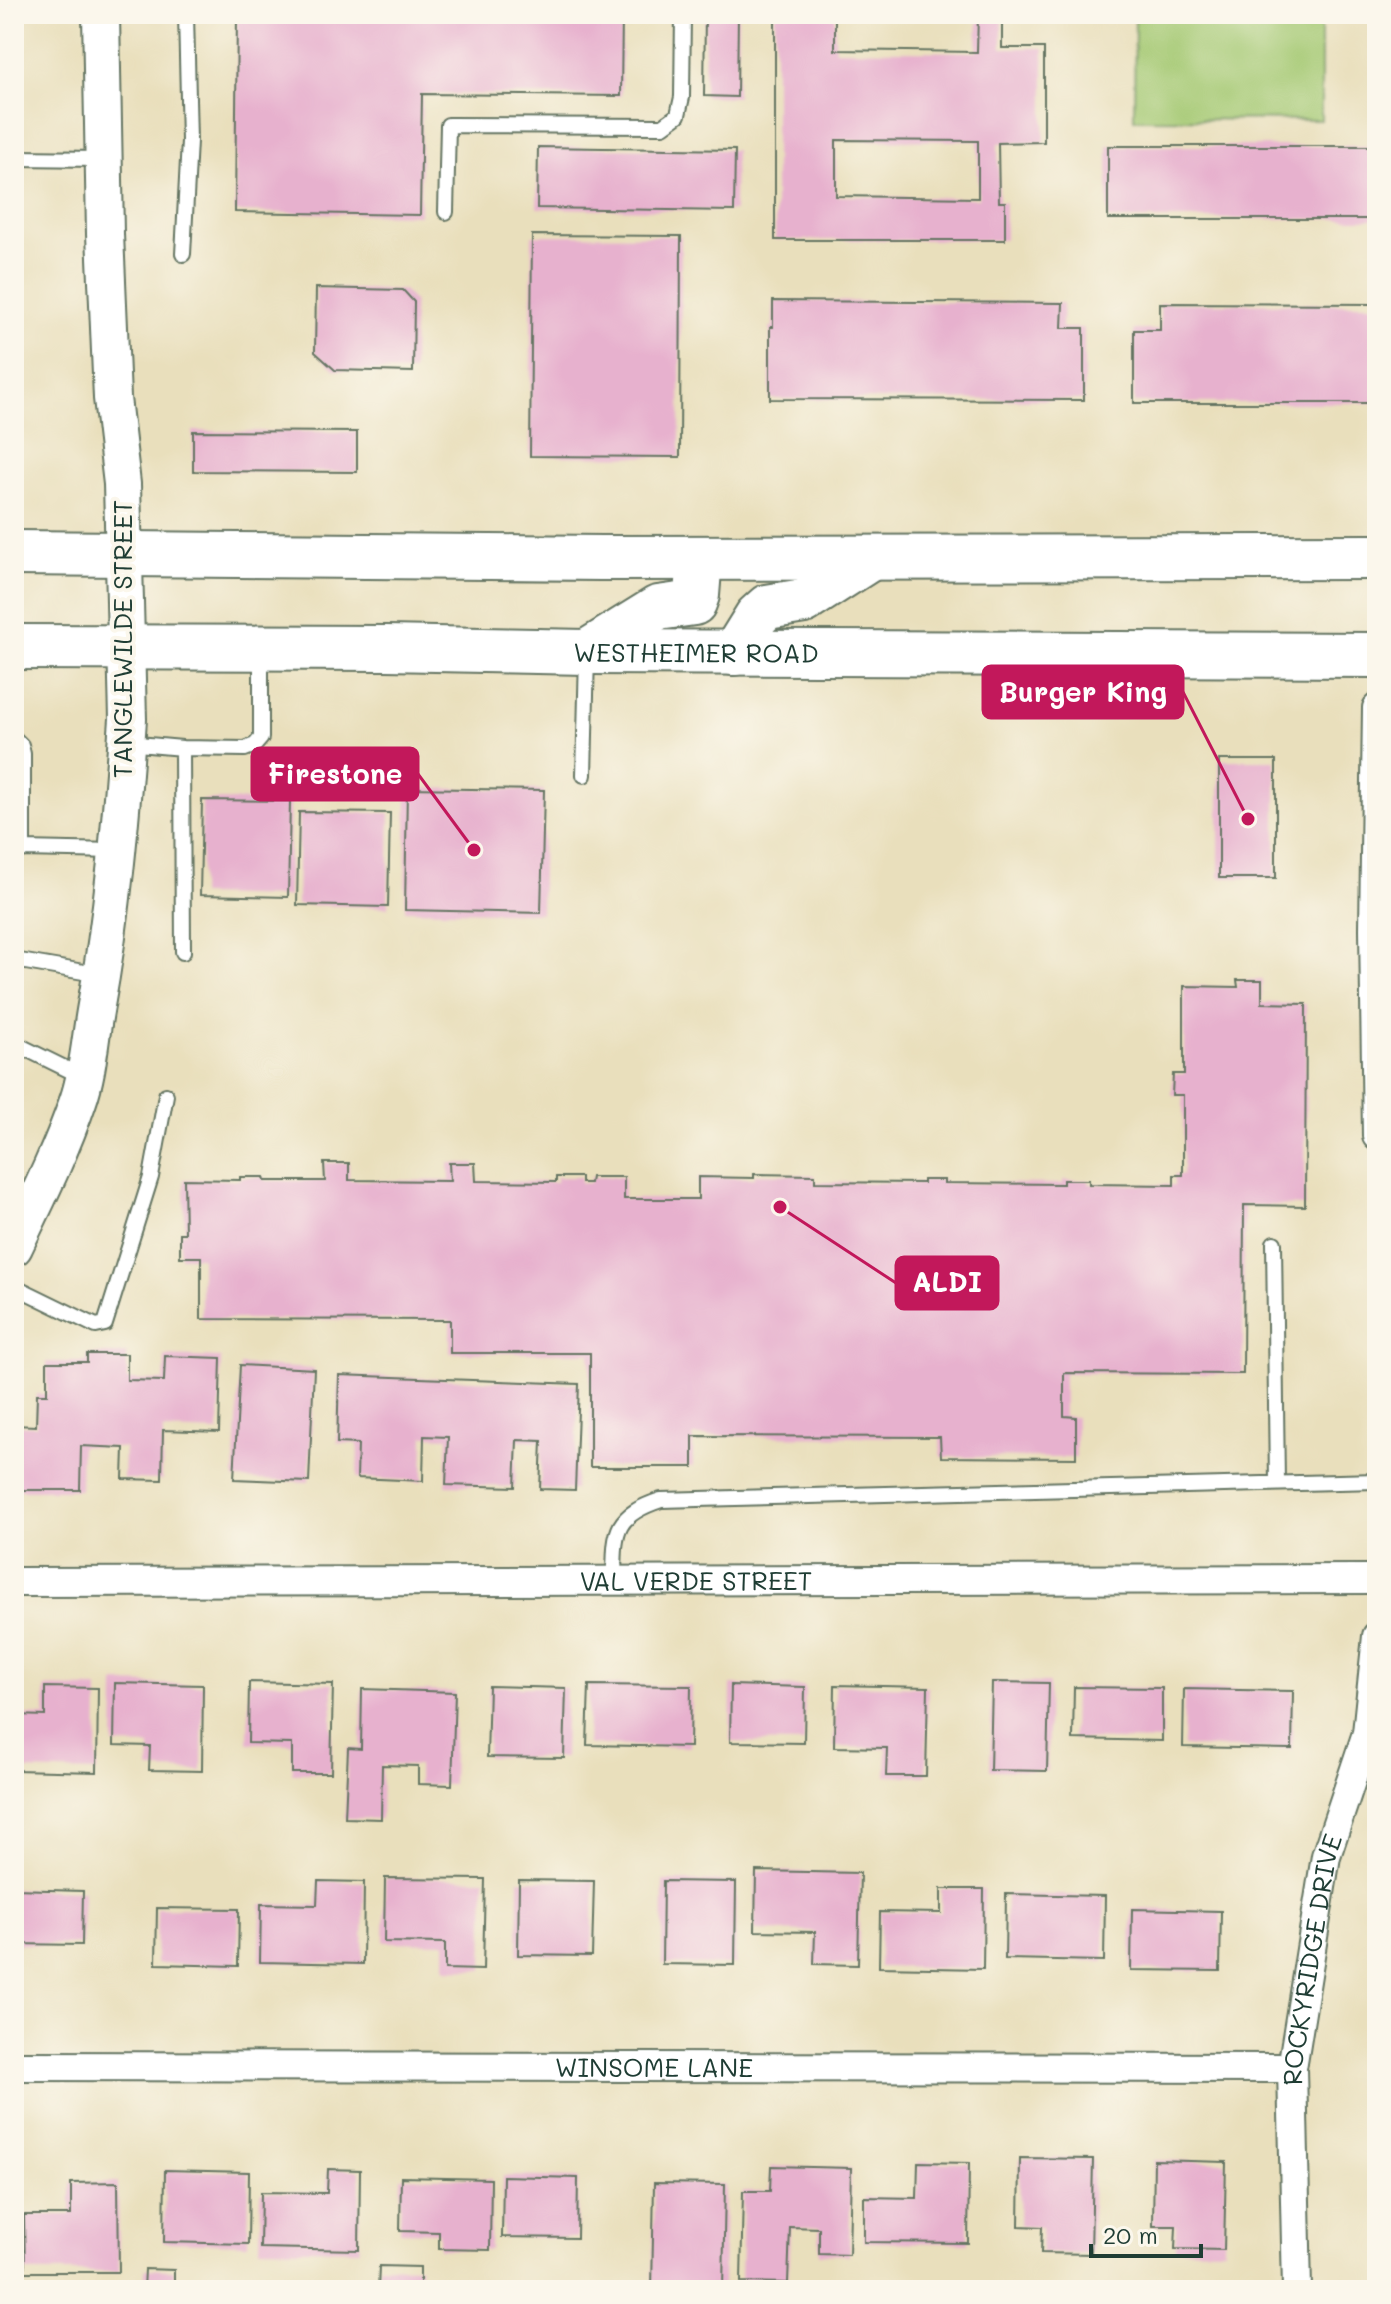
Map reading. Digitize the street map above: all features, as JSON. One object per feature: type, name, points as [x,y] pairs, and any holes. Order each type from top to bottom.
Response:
[{"type":"main road","points":[[14,553],[700,558],[1377,557]]},
{"type":"main road","points":[[587,652],[658,608],[694,603],[700,558]]},
{"type":"main road","points":[[734,653],[757,616],[767,607],[804,601],[871,558]]},
{"type":"main road","name":"WESTHEIMER ROAD","points":[[14,647],[1377,655]]},
{"type":"street","name":"TANGLEWILDE STREET","points":[[14,1247],[79,1099],[101,975],[118,851],[126,743],[122,484],[112,398],[101,14]]},
{"type":"street","points":[[1377,708],[1374,929],[1377,1136]]},
{"type":"street","name":"VAL VERDE STREET","points":[[14,1582],[1377,1579]]},
{"type":"street","name":"ROCKYRIDGE DRIVE","points":[[1297,2290],[1292,2068],[1326,1856],[1367,1733],[1377,1636]]},
{"type":"street","name":"WINSOME LANE","points":[[14,2066],[1292,2068]]},
{"type":"lane","points":[[183,254],[189,141],[186,14]]},
{"type":"lane","points":[[446,212],[448,125],[663,126],[678,115],[682,97],[683,14]]},
{"type":"lane","points":[[14,158],[103,159]]},
{"type":"lane","points":[[126,743],[245,749],[255,745],[261,738],[261,647]]},
{"type":"lane","points":[[584,775],[587,652]]},
{"type":"lane","points":[[14,738],[21,745],[23,754],[19,851],[118,851]]},
{"type":"lane","points":[[182,748],[183,952]]},
{"type":"lane","points":[[14,960],[101,975]]},
{"type":"lane","points":[[14,1043],[83,1077]]},
{"type":"lane","points":[[14,1286],[96,1326],[105,1324],[151,1177],[166,1095]]},
{"type":"lane","points":[[1274,1243],[1277,1483]]},
{"type":"lane","points":[[614,1580],[614,1542],[622,1521],[639,1507],[661,1500],[1377,1481]]},
{"type":"green space","points":[[1135,14],[1321,14],[1321,120],[1134,119]]},
{"type":"building","points":[[237,14],[622,14],[621,96],[422,94],[420,215],[235,212]]},
{"type":"building","points":[[705,14],[738,14],[737,97],[704,96]]},
{"type":"building","points":[[775,14],[835,14],[835,50],[977,52],[978,14],[1002,14],[1002,48],[1044,48],[1044,142],[998,143],[999,202],[1005,202],[1005,240],[775,240]],"holes":[[[836,140],[978,141],[978,198],[836,196]]]},
{"type":"building","points":[[1108,146],[1377,146],[1377,219],[1108,219]]},
{"type":"building","points":[[538,147],[735,150],[734,211],[537,208]]},
{"type":"building","points":[[532,235],[681,236],[680,457],[530,456]]},
{"type":"building","points":[[316,288],[403,290],[414,302],[413,372],[335,370],[315,352]]},
{"type":"building","points":[[773,301],[1063,303],[1062,328],[1084,328],[1084,400],[770,399]]},
{"type":"building","points":[[1160,303],[1377,304],[1377,403],[1134,403],[1134,330],[1160,330]]},
{"type":"building","points":[[193,431],[357,432],[357,472],[193,471]]},
{"type":"building","points":[[1219,760],[1276,760],[1276,878],[1219,878]]},
{"type":"building","points":[[407,788],[544,790],[541,913],[405,910]]},
{"type":"building","points":[[202,800],[290,801],[288,897],[200,895]]},
{"type":"building","points":[[299,812],[390,813],[388,907],[297,905]]},
{"type":"building","points":[[1237,980],[1262,980],[1262,1003],[1306,1004],[1305,1206],[1244,1205],[1243,1374],[1064,1373],[1064,1416],[1076,1417],[1076,1458],[941,1457],[940,1437],[693,1436],[693,1467],[590,1467],[590,1353],[450,1353],[450,1320],[201,1319],[201,1257],[180,1257],[180,1233],[185,1233],[184,1179],[264,1177],[265,1181],[325,1181],[324,1163],[349,1163],[349,1180],[450,1181],[449,1163],[475,1163],[476,1181],[556,1182],[556,1177],[581,1177],[581,1183],[590,1183],[591,1177],[624,1177],[624,1199],[698,1199],[698,1177],[754,1178],[754,1174],[815,1175],[815,1182],[923,1183],[923,1180],[944,1180],[944,1183],[1063,1184],[1063,1180],[1089,1180],[1089,1184],[1174,1185],[1174,1175],[1183,1175],[1183,1095],[1172,1095],[1173,1074],[1184,1074],[1184,986],[1238,987]]},
{"type":"building","points":[[87,1354],[127,1354],[127,1380],[164,1381],[165,1356],[221,1358],[219,1432],[163,1430],[162,1480],[123,1479],[124,1448],[81,1446],[80,1490],[14,1490],[14,1425],[36,1426],[37,1394],[47,1394],[47,1362],[87,1362]]},
{"type":"building","points":[[240,1365],[314,1369],[309,1482],[234,1479]]},
{"type":"building","points":[[339,1375],[579,1384],[575,1490],[540,1489],[542,1441],[517,1440],[515,1487],[446,1485],[448,1437],[424,1436],[423,1481],[357,1478],[358,1444],[337,1443]]},
{"type":"building","points":[[249,1682],[333,1684],[331,1773],[292,1773],[292,1744],[248,1743]]},
{"type":"building","points":[[992,1682],[1049,1683],[1047,1771],[990,1770]]},
{"type":"building","points":[[115,1683],[203,1685],[202,1771],[149,1770],[150,1746],[114,1745]]},
{"type":"building","points":[[589,1685],[691,1686],[690,1747],[587,1745]]},
{"type":"building","points":[[731,1685],[805,1687],[804,1743],[730,1742]]},
{"type":"building","points":[[835,1685],[928,1687],[926,1776],[886,1776],[887,1748],[834,1747]]},
{"type":"building","points":[[489,1686],[566,1688],[564,1758],[487,1757]]},
{"type":"building","points":[[45,1687],[98,1688],[97,1772],[15,1770],[16,1715],[45,1716]]},
{"type":"building","points":[[1074,1687],[1162,1688],[1162,1741],[1073,1739]]},
{"type":"building","points":[[362,1689],[455,1692],[452,1785],[418,1784],[418,1766],[382,1765],[381,1819],[345,1818],[348,1748],[361,1749]]},
{"type":"building","points":[[1184,1689],[1293,1691],[1292,1749],[1183,1747]]},
{"type":"building","points":[[756,1871],[860,1873],[858,1965],[814,1964],[815,1932],[755,1931]]},
{"type":"building","points":[[385,1878],[485,1879],[483,1970],[445,1969],[445,1943],[384,1942]]},
{"type":"building","points":[[519,1880],[594,1881],[592,1956],[518,1955]]},
{"type":"building","points":[[318,1881],[364,1882],[363,1964],[260,1962],[261,1904],[317,1905]]},
{"type":"building","points":[[663,1881],[736,1882],[735,1965],[662,1964]]},
{"type":"building","points":[[14,1889],[83,1891],[82,1945],[14,1944]]},
{"type":"building","points":[[941,1889],[984,1889],[983,1969],[879,1967],[880,1912],[941,1913]]},
{"type":"building","points":[[1006,1894],[1105,1896],[1104,1961],[1005,1959]]},
{"type":"building","points":[[157,1908],[239,1909],[238,1966],[156,1964]]},
{"type":"building","points":[[1132,1909],[1221,1911],[1220,1971],[1131,1970]]},
{"type":"building","points":[[1020,2158],[1093,2159],[1091,2254],[1041,2253],[1042,2227],[1019,2226]]},
{"type":"building","points":[[1154,2160],[1226,2162],[1224,2250],[1175,2249],[1176,2226],[1153,2226]]},
{"type":"building","points":[[918,2162],[969,2163],[968,2243],[864,2242],[864,2197],[917,2198]]},
{"type":"building","points":[[771,2166],[851,2168],[849,2255],[819,2254],[819,2228],[790,2227],[788,2283],[741,2282],[743,2191],[770,2191]]},
{"type":"building","points":[[328,2169],[360,2170],[359,2250],[260,2248],[261,2192],[327,2193]]},
{"type":"building","points":[[165,2170],[249,2172],[248,2244],[164,2242]]},
{"type":"building","points":[[503,2176],[578,2178],[577,2238],[502,2237]]},
{"type":"building","points":[[401,2177],[491,2179],[490,2250],[439,2249],[439,2232],[400,2231]]},
{"type":"building","points":[[118,2182],[119,2272],[25,2272],[24,2215],[71,2215],[71,2183]]},
{"type":"building","points":[[654,2183],[725,2184],[723,2290],[652,2290]]},
{"type":"building","points":[[379,2266],[420,2267],[420,2290],[378,2290]]},
{"type":"building","points":[[145,2269],[174,2270],[174,2290],[144,2290]]},
{"type":"place","name":"Burger King","points":[[1248,819]]},
{"type":"place","name":"Firestone","points":[[474,850]]},
{"type":"place","name":"ALDI","points":[[780,1207]]}]
